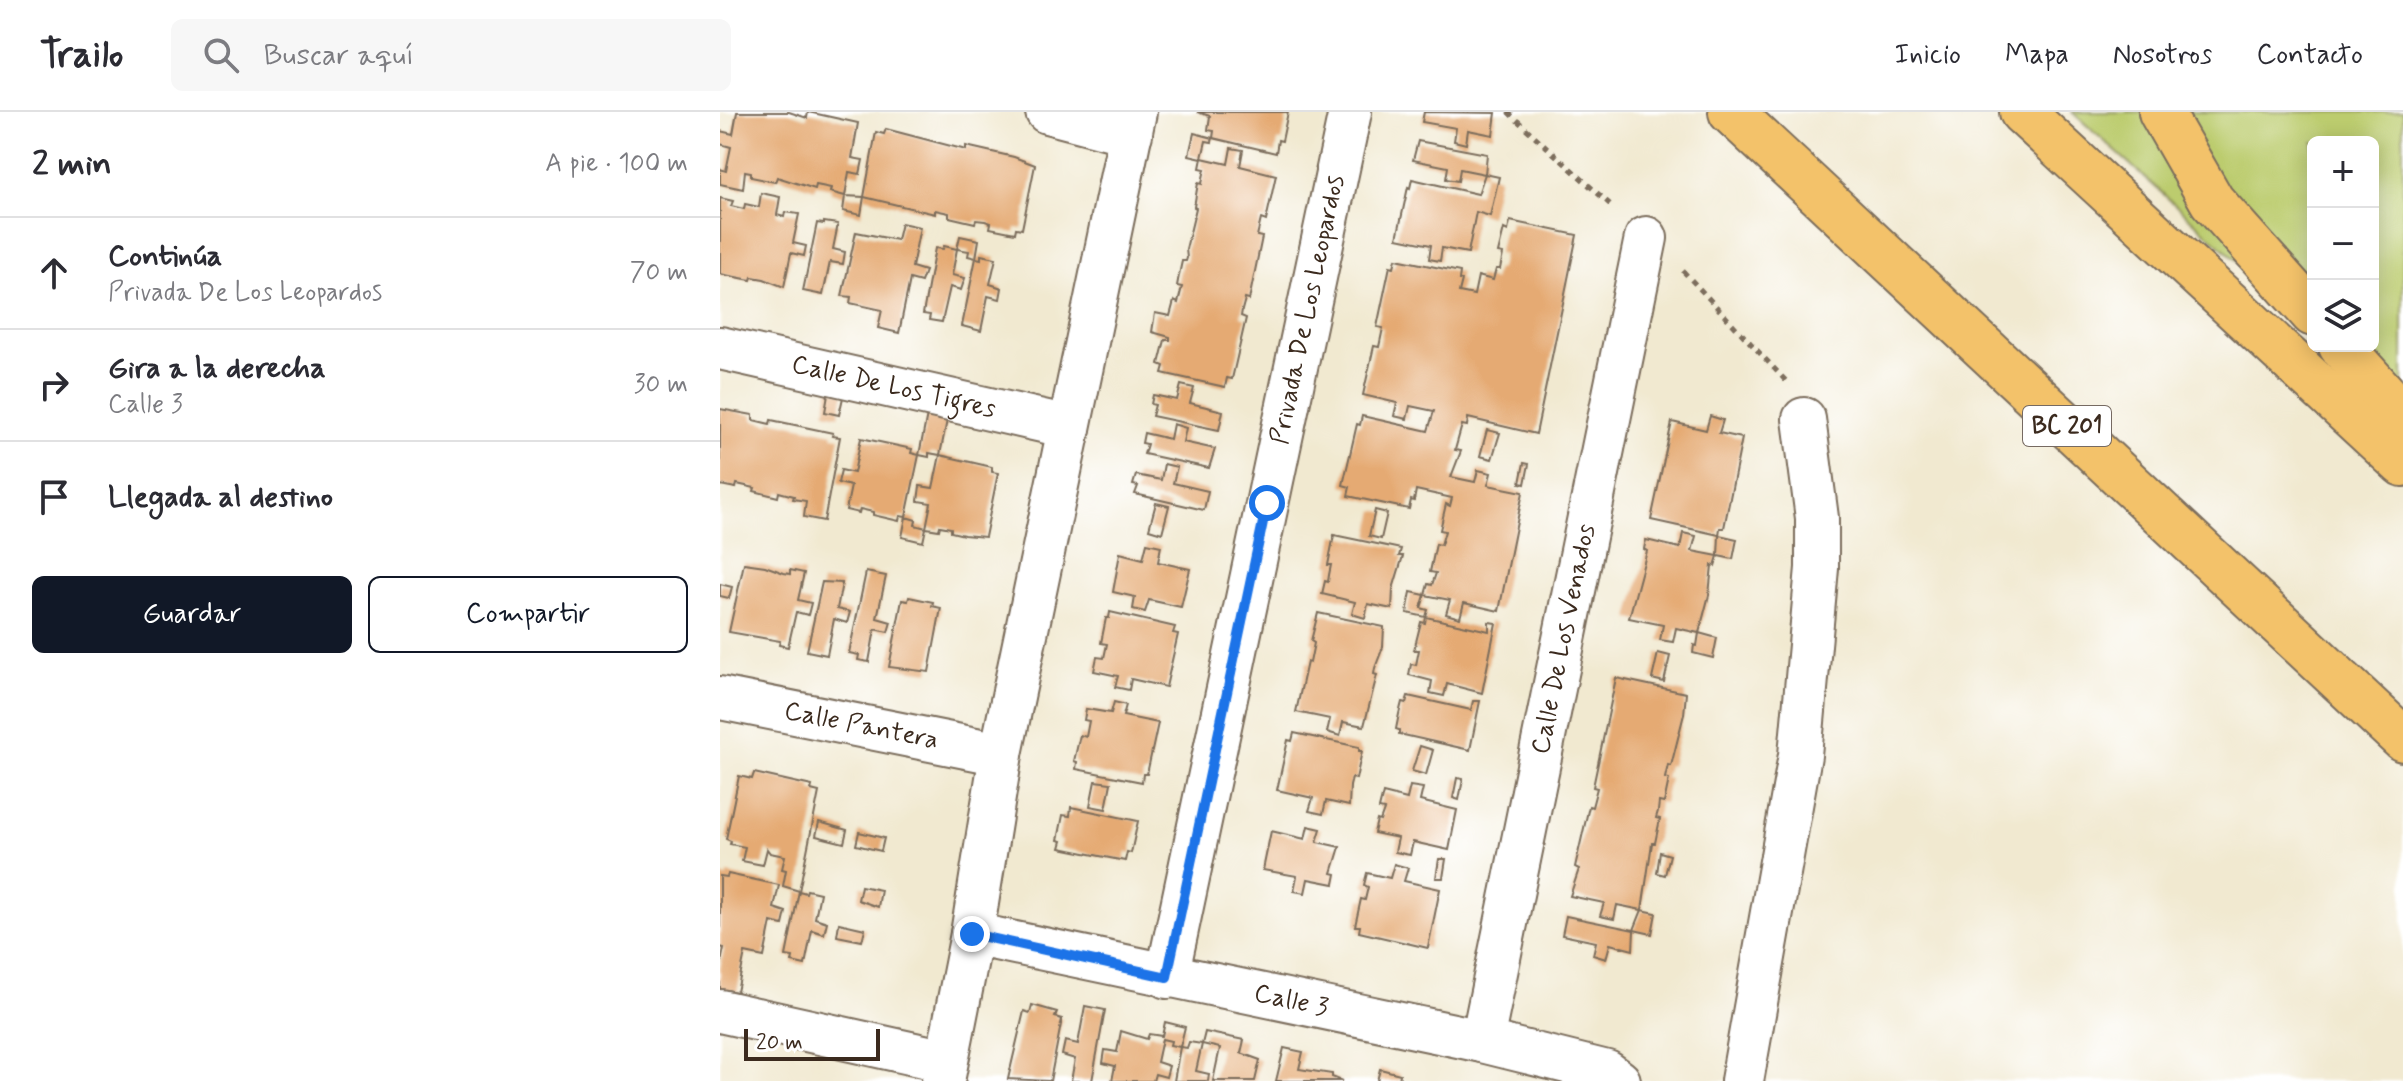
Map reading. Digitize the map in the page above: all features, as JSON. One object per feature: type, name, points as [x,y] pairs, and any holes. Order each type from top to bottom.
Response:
[{"type":"highway","name":"BC 201","points":[[1731,112],[2403,739]]},
{"type":"highway","points":[[2022,112],[2403,464]]},
{"type":"highway","points":[[2161,112],[2212,201],[2307,307]]},
{"type":"highway","points":[[2346,352],[2403,415]]},
{"type":"street","points":[[720,1011],[944,1071],[972,934],[1001,754],[1133,123],[1047,112]]},
{"type":"street","name":"Privada De Los Leopardos","points":[[1167,977],[1350,112]]},
{"type":"street","name":"Calle De Los Venados","points":[[1482,1041],[1646,238]]},
{"type":"street","name":"Calle De Los Tigres","points":[[720,348],[1069,427]]},
{"type":"street","points":[[1742,1081],[1801,740],[1817,568],[1817,518],[1804,419]]},
{"type":"street","name":"Calle Pantera","points":[[720,698],[1001,754]]},
{"type":"street","name":"Calle 3","points":[[972,934],[1482,1041],[1613,1077]]},
{"type":"green space","points":[[2072,112],[2403,112],[2403,410],[2339,352],[2379,352],[2379,136],[2307,136],[2307,324]]},
{"type":"building","points":[[737,112],[789,112],[807,118],[808,112],[858,123],[852,158],[863,160],[860,174],[849,172],[845,196],[830,192],[831,188],[816,185],[815,189],[777,177],[775,182],[751,177],[751,172],[745,171],[743,189],[720,184],[720,169],[726,171],[731,147],[720,144],[720,131],[733,134]]},
{"type":"building","points":[[1197,112],[1288,112],[1276,153],[1213,138],[1214,131],[1208,130],[1210,116]]},
{"type":"building","points":[[1424,112],[1496,113],[1493,135],[1468,130],[1466,144],[1454,141],[1456,128],[1422,122]]},
{"type":"building","points":[[886,129],[966,150],[966,146],[1014,157],[1035,165],[1022,229],[1016,228],[1015,233],[990,228],[991,223],[985,221],[976,220],[975,223],[949,217],[949,213],[935,210],[935,214],[864,197],[876,132],[884,134]]},
{"type":"building","points":[[1194,133],[1213,138],[1212,142],[1206,141],[1202,158],[1189,155]]},
{"type":"building","points":[[1418,141],[1487,154],[1485,174],[1460,169],[1458,181],[1446,179],[1448,167],[1413,160]]},
{"type":"building","points":[[1231,148],[1243,150],[1240,166],[1276,175],[1266,221],[1261,219],[1257,236],[1262,237],[1249,300],[1245,299],[1242,310],[1241,316],[1246,318],[1232,379],[1227,378],[1225,387],[1162,373],[1164,366],[1159,364],[1165,340],[1170,340],[1170,337],[1152,332],[1155,313],[1170,316],[1174,301],[1178,303],[1182,287],[1177,286],[1179,275],[1182,261],[1187,258],[1198,183],[1202,184],[1205,169],[1200,168],[1202,158],[1228,164]]},
{"type":"building","points":[[1485,174],[1499,177],[1490,216],[1476,212],[1468,253],[1442,248],[1440,261],[1429,259],[1431,245],[1397,238],[1412,179],[1478,194]]},
{"type":"building","points":[[761,193],[780,197],[777,215],[784,217],[785,212],[799,214],[793,243],[806,246],[804,256],[791,253],[784,287],[764,279],[752,277],[751,280],[720,274],[720,198],[733,201],[731,206],[744,209],[745,204],[759,207]]},
{"type":"building","points":[[845,196],[864,197],[861,215],[843,211]]},
{"type":"building","points":[[1510,221],[1577,235],[1536,434],[1468,418],[1467,426],[1462,425],[1455,450],[1461,451],[1451,477],[1475,482],[1478,470],[1491,473],[1488,485],[1523,492],[1499,611],[1464,603],[1460,618],[1446,614],[1450,600],[1425,595],[1436,573],[1430,572],[1436,544],[1441,545],[1445,531],[1440,530],[1446,504],[1450,506],[1452,498],[1416,490],[1409,509],[1348,496],[1350,487],[1343,485],[1357,424],[1360,425],[1362,416],[1428,431],[1434,411],[1410,406],[1407,419],[1394,416],[1397,403],[1363,395],[1374,346],[1379,347],[1383,328],[1377,327],[1390,266],[1394,267],[1396,259],[1460,272],[1459,292],[1474,295],[1478,276],[1493,280],[1496,269],[1500,269],[1503,254],[1498,253],[1504,229],[1508,231]]},
{"type":"building","points":[[817,223],[838,224],[833,249],[845,252],[843,264],[830,262],[823,295],[803,291]]},
{"type":"building","points":[[901,223],[920,227],[912,267],[925,271],[921,282],[910,279],[899,333],[878,328],[882,310],[850,303],[851,297],[842,296],[856,232],[897,240]]},
{"type":"building","points":[[960,236],[979,240],[976,258],[968,256],[969,251],[957,249]]},
{"type":"building","points":[[944,246],[957,249],[952,275],[965,278],[961,290],[950,287],[942,322],[929,320],[930,315],[923,314],[935,248],[943,249]]},
{"type":"building","points":[[981,255],[996,258],[990,284],[1002,288],[1000,299],[988,296],[981,331],[962,326],[976,258],[981,259]]},
{"type":"building","points":[[1181,385],[1194,388],[1190,403],[1223,411],[1219,430],[1152,416],[1155,405],[1151,404],[1153,395],[1177,400]]},
{"type":"building","points":[[829,389],[844,393],[839,415],[825,412]]},
{"type":"building","points":[[720,409],[753,415],[753,420],[770,424],[771,420],[840,437],[824,521],[804,517],[806,501],[793,499],[794,496],[779,492],[778,497],[737,484],[736,488],[720,485]]},
{"type":"building","points":[[928,410],[948,415],[940,455],[919,455]]},
{"type":"building","points":[[1710,416],[1723,420],[1719,433],[1742,438],[1724,528],[1720,528],[1719,535],[1651,520],[1672,422],[1706,430]]},
{"type":"building","points":[[1173,424],[1186,428],[1183,442],[1215,449],[1209,468],[1144,454],[1147,444],[1142,443],[1144,433],[1170,439]]},
{"type":"building","points":[[1487,430],[1500,433],[1492,459],[1480,456]]},
{"type":"building","points":[[861,438],[912,449],[911,453],[919,455],[906,517],[900,516],[899,521],[860,509],[859,513],[846,510],[851,486],[838,483],[841,470],[854,473]]},
{"type":"building","points":[[940,455],[992,467],[992,472],[998,473],[985,537],[951,532],[951,528],[940,526],[939,530],[926,528],[931,503],[918,501],[920,486],[933,488]]},
{"type":"building","points":[[1524,463],[1529,464],[1525,484],[1520,483]]},
{"type":"building","points":[[1164,464],[1177,467],[1173,483],[1208,491],[1204,510],[1135,494],[1138,486],[1133,485],[1136,475],[1161,480]]},
{"type":"building","points":[[1156,503],[1169,506],[1162,533],[1149,529]]},
{"type":"building","points":[[1375,510],[1387,513],[1381,539],[1369,536]]},
{"type":"building","points":[[906,517],[916,520],[915,525],[926,528],[923,542],[902,537]]},
{"type":"building","points":[[1683,533],[1696,536],[1692,551],[1718,556],[1715,566],[1712,565],[1709,595],[1699,633],[1676,628],[1673,642],[1660,640],[1663,625],[1629,618],[1647,551],[1644,549],[1646,540],[1680,548]]},
{"type":"building","points":[[1334,535],[1401,549],[1399,556],[1403,556],[1393,589],[1392,609],[1368,604],[1365,618],[1352,614],[1355,602],[1322,594],[1325,581],[1328,582]]},
{"type":"building","points":[[1719,535],[1737,539],[1733,559],[1718,556]]},
{"type":"building","points":[[1147,543],[1161,546],[1158,562],[1190,569],[1181,607],[1149,600],[1145,612],[1133,609],[1135,597],[1113,592],[1120,553],[1143,559]]},
{"type":"building","points":[[744,563],[790,574],[790,570],[804,573],[798,600],[811,603],[808,615],[796,612],[788,647],[779,645],[780,641],[729,632]]},
{"type":"building","points":[[866,572],[886,576],[877,618],[891,622],[888,632],[875,629],[869,662],[858,660],[859,655],[849,653]]},
{"type":"building","points":[[822,582],[842,583],[837,609],[850,612],[847,623],[834,619],[827,655],[807,651]]},
{"type":"building","points":[[720,584],[732,587],[729,598],[720,596]]},
{"type":"building","points":[[1411,592],[1425,595],[1421,608],[1428,610],[1426,617],[1407,613]]},
{"type":"building","points":[[909,597],[933,602],[932,606],[941,608],[929,672],[889,667],[902,600],[908,601]]},
{"type":"building","points":[[1110,612],[1175,627],[1173,633],[1178,634],[1166,687],[1131,679],[1129,690],[1115,687],[1118,676],[1094,671],[1097,657],[1104,658],[1107,644],[1101,643]]},
{"type":"building","points":[[1318,613],[1384,627],[1383,647],[1375,668],[1374,674],[1377,675],[1364,726],[1343,722],[1340,736],[1327,732],[1330,719],[1296,712],[1307,662],[1310,663],[1314,643],[1311,641]]},
{"type":"building","points":[[1426,617],[1489,631],[1489,622],[1496,623],[1482,693],[1447,684],[1444,696],[1430,693],[1432,681],[1409,675],[1411,664],[1416,665],[1419,650],[1414,650],[1421,622],[1425,623]]},
{"type":"building","points":[[1699,633],[1717,638],[1713,658],[1693,653]]},
{"type":"building","points":[[1658,653],[1670,656],[1664,682],[1652,679]]},
{"type":"building","points":[[1616,678],[1686,693],[1684,714],[1665,778],[1669,779],[1664,803],[1659,802],[1656,818],[1660,819],[1655,843],[1652,843],[1642,910],[1617,905],[1614,919],[1600,916],[1604,903],[1570,896],[1579,869],[1575,867],[1589,806],[1592,807],[1597,788],[1593,787]]},
{"type":"building","points":[[1408,696],[1471,710],[1473,701],[1480,701],[1470,750],[1399,734],[1396,729],[1399,714],[1402,702],[1406,703]]},
{"type":"building","points":[[1114,702],[1126,705],[1123,716],[1158,723],[1147,774],[1143,774],[1142,782],[1076,769],[1077,762],[1074,761],[1080,735],[1086,737],[1089,721],[1084,720],[1086,709],[1111,713]]},
{"type":"building","points":[[1294,733],[1359,747],[1362,751],[1356,779],[1352,778],[1350,786],[1349,806],[1326,801],[1323,814],[1309,811],[1313,798],[1277,790],[1288,740],[1292,741]]},
{"type":"building","points":[[1420,746],[1433,750],[1426,775],[1412,771]]},
{"type":"building","points":[[754,773],[812,786],[811,790],[819,792],[799,891],[783,886],[785,856],[770,853],[767,849],[763,865],[742,861],[745,847],[730,844],[731,841],[726,839],[739,776],[752,779]]},
{"type":"building","points":[[1457,778],[1463,779],[1459,800],[1453,798]]},
{"type":"building","points":[[1095,781],[1111,783],[1106,809],[1090,806]]},
{"type":"building","points":[[1410,786],[1423,788],[1420,801],[1457,810],[1449,850],[1413,842],[1410,855],[1395,852],[1398,838],[1374,833],[1377,820],[1380,821],[1384,810],[1379,809],[1383,793],[1407,799]]},
{"type":"building","points":[[1071,807],[1138,821],[1131,853],[1127,852],[1125,861],[1060,848],[1062,841],[1058,840],[1063,815],[1070,816]]},
{"type":"building","points":[[819,822],[847,830],[844,843],[816,836]]},
{"type":"building","points":[[1308,826],[1321,829],[1317,842],[1340,847],[1332,873],[1336,874],[1334,884],[1308,879],[1305,893],[1294,891],[1297,876],[1263,870],[1271,831],[1305,839]]},
{"type":"building","points":[[859,832],[884,838],[881,851],[856,845]]},
{"type":"building","points":[[1660,852],[1670,855],[1665,875],[1657,873]]},
{"type":"building","points":[[1439,859],[1446,859],[1443,878],[1436,878]]},
{"type":"building","points":[[1394,864],[1408,868],[1404,881],[1440,889],[1428,948],[1359,932],[1360,926],[1355,926],[1361,899],[1365,900],[1368,887],[1364,885],[1367,873],[1390,878]]},
{"type":"building","points":[[728,874],[779,885],[774,908],[786,912],[783,925],[771,922],[764,957],[745,953],[737,992],[720,989],[724,948],[720,947],[720,876],[727,877]]},
{"type":"building","points":[[861,886],[881,890],[878,907],[858,900]]},
{"type":"building","points":[[807,890],[820,893],[815,918],[827,922],[824,934],[812,930],[805,965],[792,962],[793,957],[786,956],[799,891],[806,893]]},
{"type":"building","points":[[1642,910],[1656,913],[1652,934],[1634,930]]},
{"type":"building","points":[[1566,916],[1634,930],[1633,950],[1610,944],[1606,959],[1593,955],[1596,942],[1562,935]]},
{"type":"building","points":[[839,923],[865,929],[862,941],[837,936]]},
{"type":"building","points":[[1032,1005],[1057,1012],[1055,1017],[1062,1019],[1050,1081],[1008,1079],[1024,1011],[1030,1013]]},
{"type":"building","points":[[1085,1006],[1105,1010],[1092,1081],[1071,1081],[1075,1059],[1062,1055],[1065,1041],[1078,1044]]},
{"type":"building","points":[[1165,1022],[1185,1027],[1180,1047],[1162,1039],[1157,1062],[1169,1066],[1166,1077],[1155,1074],[1153,1081],[1112,1081],[1115,1066],[1103,1063],[1105,1050],[1117,1052],[1121,1031],[1147,1039],[1149,1034],[1162,1036]]},
{"type":"building","points":[[1205,1032],[1244,1040],[1241,1053],[1260,1060],[1255,1081],[1213,1081],[1220,1048],[1202,1044]]},
{"type":"building","points":[[1189,1042],[1202,1044],[1196,1071],[1209,1074],[1208,1081],[1174,1081],[1180,1047],[1187,1048]]},
{"type":"building","points":[[1284,1048],[1303,1052],[1299,1069],[1332,1074],[1332,1077],[1342,1081],[1276,1081]]},
{"type":"building","points":[[1380,1069],[1400,1074],[1399,1081],[1377,1081]]},
{"type":"route","points":[[972,934],[1167,977],[1267,503]]}]
